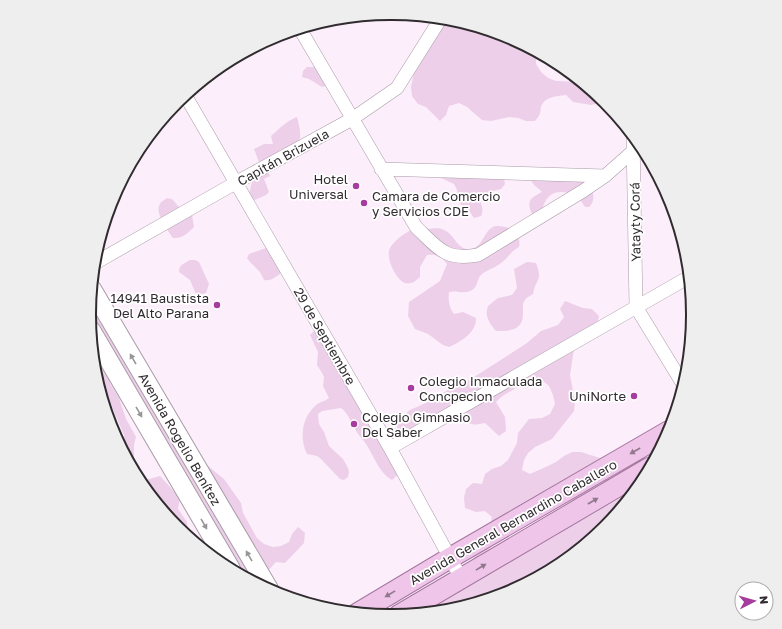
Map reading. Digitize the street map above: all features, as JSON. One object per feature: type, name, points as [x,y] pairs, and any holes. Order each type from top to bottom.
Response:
[{"type":"main road","name":"Avenida General Bernardino Caballero","points":[[367,607],[658,438]]},
{"type":"main road","name":"Avenida General Bernardino Caballero","points":[[411,608],[638,474]]},
{"type":"street","name":"Capitán Brizuela","points":[[102,259],[237,182],[352,119],[397,88],[437,24]]},
{"type":"street","points":[[303,34],[416,227],[438,249],[449,255],[464,258],[478,255],[605,176],[633,147]]},
{"type":"street","name":"29 de Septiembre","points":[[189,101],[237,182],[390,448],[461,578]]},
{"type":"street","name":"Yatayty Corá","points":[[636,151],[636,307]]},
{"type":"street","points":[[381,169],[605,176]]},
{"type":"street","points":[[390,448],[683,280]]},
{"type":"street","name":"Avenida Rogelio Benítez","points":[[97,297],[264,580]]},
{"type":"street","points":[[636,307],[679,377]]},
{"type":"street","name":"Avenida Rogelio Benítez","points":[[98,342],[224,557]]},
{"type":"shaded area","points":[[443,25],[467,30],[504,42],[521,50],[536,58],[536,64],[541,72],[548,78],[556,81],[571,82],[596,104],[591,105],[573,102],[566,95],[559,96],[545,101],[541,107],[539,116],[535,121],[526,121],[509,117],[491,121],[482,120],[467,107],[459,103],[449,106],[446,115],[440,121],[426,107],[418,104],[412,96],[411,87],[415,68]]},
{"type":"shaded area","points":[[307,67],[319,67],[329,85],[322,87],[309,79],[302,77],[303,71]]},
{"type":"shaded area","points":[[297,117],[300,135],[298,142],[290,148],[281,150],[260,165],[254,149],[264,144],[273,144],[271,136],[286,123]]},
{"type":"shaded area","points":[[268,172],[270,176],[264,179],[269,192],[255,200],[249,195],[253,177]]},
{"type":"shaded area","points":[[439,174],[484,179],[503,177],[505,184],[501,189],[487,193],[482,197],[482,214],[481,216],[474,218],[470,212],[463,208],[458,200],[457,190],[454,184],[441,178]]},
{"type":"shaded area","points":[[531,178],[582,181],[589,186],[593,192],[592,204],[589,207],[585,207],[577,195],[558,192],[554,193],[546,200],[541,213],[537,215],[532,214],[529,206],[530,200],[542,192],[534,184]]},
{"type":"shaded area","points":[[167,198],[172,199],[178,206],[192,215],[194,227],[182,237],[173,238],[160,216],[159,207],[161,202]]},
{"type":"shaded area","points":[[495,226],[510,228],[513,230],[518,237],[519,247],[501,263],[482,274],[473,290],[468,292],[449,292],[449,304],[454,314],[463,312],[476,318],[476,323],[471,332],[463,339],[449,347],[443,345],[428,334],[415,329],[408,316],[409,302],[440,281],[447,264],[438,256],[427,255],[420,267],[420,277],[414,282],[405,283],[398,278],[392,268],[389,252],[392,245],[402,236],[418,227],[444,230],[451,235],[460,246],[469,249],[477,246],[488,231]]},
{"type":"shaded area","points":[[266,248],[280,270],[280,274],[269,280],[264,280],[260,272],[247,258],[249,254]]},
{"type":"shaded area","points":[[190,260],[199,262],[209,284],[206,293],[198,295],[195,292],[190,280],[179,272],[181,266]]},
{"type":"shaded area","points":[[527,262],[536,263],[539,277],[533,294],[523,303],[523,318],[521,323],[515,329],[496,331],[487,316],[488,306],[498,298],[512,295],[517,288],[514,269]]},
{"type":"shaded area","points":[[97,291],[202,461],[224,479],[241,503],[243,513],[257,538],[264,544],[273,547],[281,546],[289,542],[292,534],[298,527],[305,533],[304,543],[285,563],[276,562],[263,576],[264,580],[244,570],[219,553],[98,343],[96,314]]},
{"type":"shaded area","points":[[565,301],[583,308],[592,309],[599,316],[597,324],[574,349],[570,375],[575,401],[574,411],[552,439],[535,447],[528,453],[524,460],[522,470],[530,474],[556,462],[572,452],[581,452],[600,458],[609,457],[664,425],[645,463],[628,471],[620,473],[615,472],[608,480],[600,483],[579,498],[561,504],[538,519],[529,522],[497,541],[484,554],[476,559],[468,554],[466,539],[473,533],[490,526],[492,517],[485,511],[476,512],[465,508],[464,498],[466,489],[473,483],[482,484],[485,474],[492,469],[501,466],[508,460],[517,443],[518,433],[529,419],[542,418],[550,414],[555,404],[549,386],[542,380],[530,387],[517,387],[496,402],[505,417],[506,431],[499,436],[485,423],[468,423],[454,412],[406,437],[398,432],[396,422],[410,410],[471,379],[527,343],[541,331],[558,325],[564,317],[560,309]]},
{"type":"shaded area","points":[[318,331],[401,472],[392,480],[380,469],[366,444],[356,431],[348,415],[341,408],[322,411],[318,414],[319,424],[324,432],[329,446],[343,459],[348,468],[348,477],[344,480],[340,479],[321,459],[317,456],[307,454],[303,441],[303,428],[307,416],[316,405],[329,398],[323,386],[324,377],[317,365],[318,352],[310,335],[313,332]]},
{"type":"shaded area","points":[[99,355],[107,367],[110,383],[119,398],[126,419],[136,437],[134,445],[134,458],[124,439],[111,404],[102,372]]},
{"type":"shaded area","points":[[160,476],[180,498],[178,509],[187,522],[187,527],[157,494],[147,480]]},
{"type":"shaded area","points":[[629,488],[624,495],[617,494]]},
{"type":"shaded area","points":[[622,497],[585,536],[538,570],[504,587],[467,599],[437,605],[458,593],[456,591],[474,579],[476,582],[487,575],[487,569],[498,552],[513,560],[559,534],[558,532],[564,527],[575,524],[582,516],[587,517],[596,512],[600,504],[608,505]]},
{"type":"place","name":"Hotel Universal","points":[[356,186]]},
{"type":"place","name":"Camara de Comercio y Servicios CDE","points":[[364,203]]},
{"type":"place","name":"14941 Baustista Del Alto Parana","points":[[217,305]]},
{"type":"place","name":"Colegio Inmaculada Concpecion","points":[[411,388]]},
{"type":"place","name":"UniNorte","points":[[634,396]]},
{"type":"place","name":"Colegio Gimnasio Del Saber","points":[[354,424]]}]
